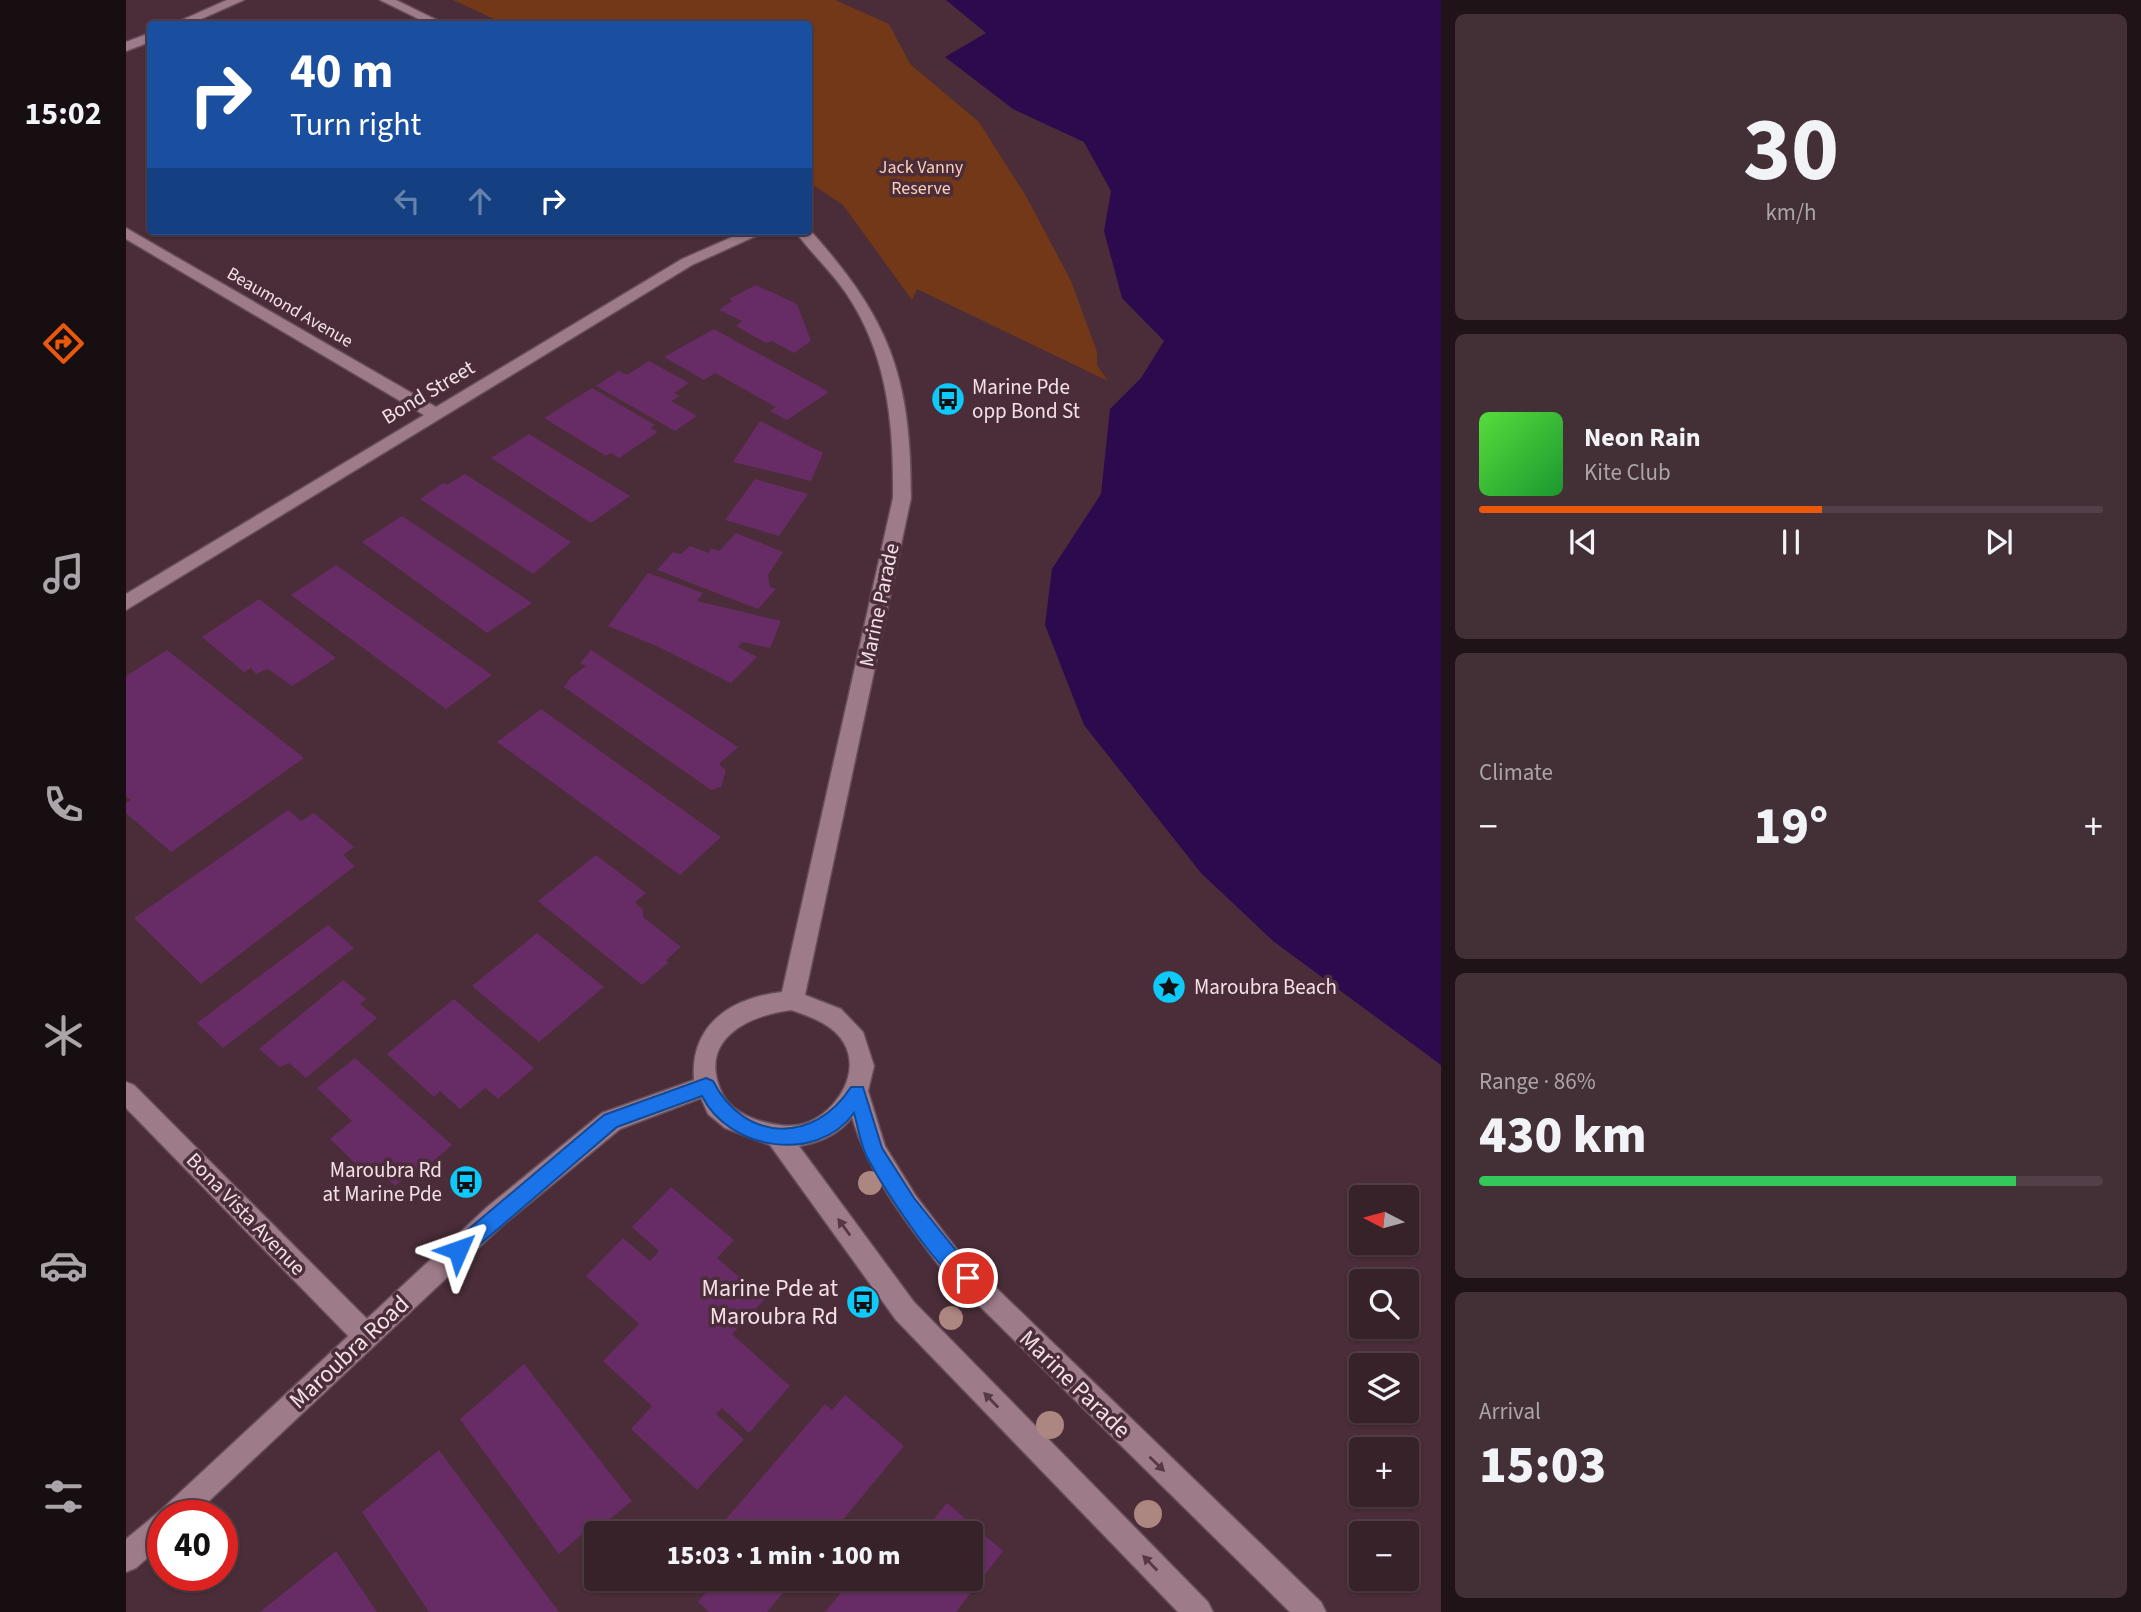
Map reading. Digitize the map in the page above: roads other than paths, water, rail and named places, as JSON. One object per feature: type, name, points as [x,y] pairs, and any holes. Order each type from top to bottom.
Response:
[{"type":"street","points":[[187,21],[238,0]]},
{"type":"street","points":[[386,0],[432,21]]},
{"type":"street","points":[[126,47],[147,38]]},
{"type":"street","name":"Beaumond Avenue","points":[[126,233],[435,414]]},
{"type":"street","name":"Bond Street","points":[[126,603],[687,262],[751,235]]},
{"type":"street","name":"Marine Parade","points":[[792,1000],[902,498],[903,456],[893,374],[877,333],[861,299],[837,267],[807,235]]},
{"type":"street","points":[[792,1000],[815,1005],[835,1016],[851,1032],[860,1051],[862,1072],[857,1093],[845,1111],[826,1126],[804,1135],[778,1137],[754,1132],[733,1121],[716,1106],[706,1086],[704,1064],[710,1042],[724,1023],[743,1009],[766,1001],[792,1000]]},
{"type":"street","name":"Maroubra Road","points":[[189,1500],[495,1216],[611,1121],[706,1086]]},
{"type":"street","name":"Bona Vista Avenue","points":[[126,1092],[366,1336]]},
{"type":"street","name":"Marine Parade","points":[[857,1093],[874,1150],[907,1204],[950,1261],[1311,1612]]},
{"type":"street","points":[[778,1137],[905,1311],[1198,1612]]},
{"type":"street","points":[[126,1558],[147,1539]]},
{"type":"place","name":"Marine Pde opp Bond St","points":[[948,399]]},
{"type":"place","name":"Maroubra Beach","points":[[1169,987]]},
{"type":"place","name":"Maroubra Rd at Marine Pde","points":[[466,1182]]},
{"type":"place","name":"Marine Pde at Maroubra Rd","points":[[863,1302]]},
{"type":"park label","name":"Jack Vanny Reserve","points":[[921,177]]}]
